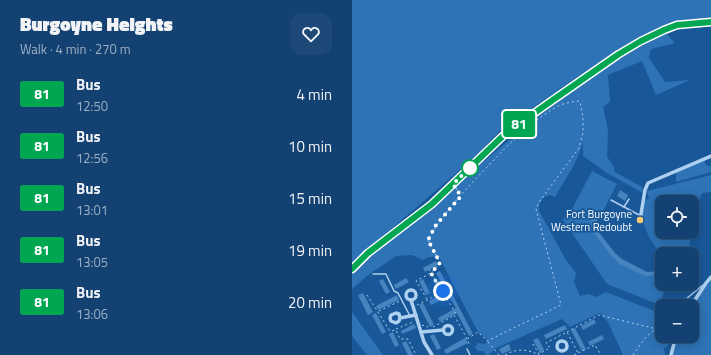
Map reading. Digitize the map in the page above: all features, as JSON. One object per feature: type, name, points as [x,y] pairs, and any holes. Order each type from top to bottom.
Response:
[{"type":"main road","points":[[352,269],[368,253],[432,204],[505,134],[619,54],[641,41],[677,25],[711,22]]},
{"type":"street","points":[[641,218],[648,183],[711,156]]},
{"type":"street","points":[[696,299],[711,277]]},
{"type":"street","points":[[411,300],[424,342],[432,355]]},
{"type":"street","points":[[400,318],[416,314]]},
{"type":"street","points":[[421,332],[443,330]]},
{"type":"street","points":[[671,355],[674,343]]},
{"type":"lane","points":[[624,207],[629,199]]},
{"type":"lane","points":[[611,200],[641,218]]},
{"type":"lane","points":[[373,274],[386,274],[394,291],[402,300],[410,316]]},
{"type":"lane","points":[[686,299],[711,277]]},
{"type":"lane","points":[[467,348],[470,355]]},
{"type":"path","points":[[427,299],[416,280],[431,273],[440,263],[428,240],[436,225],[473,182],[517,136],[534,122],[559,106],[579,101],[583,119],[583,133],[579,148],[539,202],[536,209],[561,305],[487,341]]},
{"type":"path","points":[[453,184],[461,196]]},
{"type":"path","points":[[429,270],[456,314],[454,316],[470,346],[467,348]]},
{"type":"path","points":[[413,307],[442,292]]},
{"type":"path","points":[[367,295],[390,331],[396,330],[412,322],[419,323],[430,328],[454,316]]},
{"type":"path","points":[[378,311],[402,300]]},
{"type":"path","points":[[539,355],[550,348],[546,342],[600,315],[655,328]]},
{"type":"path","points":[[396,330],[400,339],[408,339],[416,355]]},
{"type":"path","points":[[633,355],[644,340],[652,331],[655,330]]},
{"type":"path","points":[[467,339],[478,332],[499,355]]},
{"type":"path","points":[[567,332],[578,354]]},
{"type":"path","points":[[533,344],[539,355]]},
{"type":"path","points":[[574,355],[595,344],[601,355]]},
{"type":"path","points":[[505,355],[512,351],[522,349],[539,355]]},
{"type":"shaded area","points":[[352,0],[711,0],[711,19],[701,19],[674,24],[583,73],[503,128],[469,162],[352,263]]},
{"type":"shaded area","points":[[666,33],[675,43],[651,49],[649,58],[665,82],[690,80],[656,95],[642,61],[608,75],[610,102],[603,107],[608,130],[607,157],[613,165],[615,172],[642,187],[643,193],[607,173],[583,156],[583,142],[575,163],[555,197],[550,195],[544,197],[539,205],[539,211],[566,260],[576,273],[574,282],[580,296],[589,294],[596,297],[606,292],[655,311],[655,343],[668,343],[667,347],[664,348],[665,355],[623,355],[608,322],[600,313],[570,327],[562,319],[496,348],[486,355],[483,351],[478,351],[475,347],[478,343],[485,344],[488,340],[478,332],[439,257],[429,257],[423,260],[412,255],[396,256],[368,275],[352,289],[352,269],[370,251],[405,230],[435,207],[452,188],[515,135],[603,67]]},
{"type":"shaded area","points":[[705,159],[705,164],[711,167],[711,172],[676,182],[676,172]]},
{"type":"shaded area","points":[[592,171],[617,184],[602,213],[597,212],[591,220],[592,231],[612,257],[647,277],[655,275],[655,291],[665,291],[661,299],[655,299],[655,303],[607,284],[563,220],[570,208],[572,209]]},
{"type":"shaded area","points":[[711,175],[711,192],[702,193],[699,200],[699,195],[655,195],[655,239],[691,239],[689,247],[655,247],[648,235],[643,221],[640,220],[644,200],[649,199],[647,191]]},
{"type":"shaded area","points":[[711,280],[711,355],[671,355],[674,343],[699,343],[699,299],[696,299],[703,286]]},
{"type":"shaded area","points":[[352,312],[383,355],[367,355],[352,336]]},
{"type":"building","points":[[620,190],[628,195],[625,201],[617,196]]},
{"type":"building","points":[[597,212],[602,213],[597,221],[598,231],[615,253],[622,259],[647,272],[655,271],[655,275],[647,277],[620,264],[612,257],[592,231],[591,220]]},
{"type":"building","points":[[436,261],[438,265],[425,272],[423,268]]},
{"type":"building","points":[[440,271],[473,334],[469,336],[457,313],[440,322],[438,318],[456,308],[449,296],[431,305],[429,301],[446,292],[436,273]]},
{"type":"building","points":[[406,278],[409,282],[396,289],[394,285]]},
{"type":"building","points":[[383,279],[390,292],[386,294],[379,281]]},
{"type":"building","points":[[423,279],[430,293],[426,295],[419,281]]},
{"type":"building","points":[[363,293],[373,312],[368,315],[358,295]]},
{"type":"building","points":[[397,295],[399,300],[378,310],[376,306]]},
{"type":"building","points":[[423,303],[434,325],[430,327],[419,305]]},
{"type":"building","points":[[376,313],[386,332],[382,334],[372,315]]},
{"type":"building","points":[[594,319],[596,323],[583,330],[581,326]]},
{"type":"building","points":[[414,324],[416,328],[402,334],[401,331]]},
{"type":"building","points":[[565,325],[567,329],[546,339],[544,335]]},
{"type":"building","points":[[575,328],[586,349],[582,351],[571,330]]},
{"type":"building","points":[[393,332],[399,345],[395,347],[389,334]]},
{"type":"building","points":[[434,334],[441,348],[437,350],[430,336]]},
{"type":"building","points":[[602,335],[604,339],[590,346],[588,342]]},
{"type":"building","points":[[465,338],[468,343],[446,354],[444,350]]},
{"type":"building","points":[[538,338],[544,350],[540,353],[533,340]]},
{"type":"building","points":[[406,341],[413,355],[408,355],[402,343]]},
{"type":"building","points":[[509,344],[511,350],[502,354],[499,349]]},
{"type":"bus line","name":"81","points":[[352,269],[368,253],[432,204],[505,134],[619,54],[641,41],[677,25],[711,22]]},
{"type":"place","name":"Fort Burgoyne Western Redoubt","points":[[640,220]]},
{"type":"route","points":[[443,291],[442,292],[431,273],[440,263],[428,240],[436,225],[461,196],[453,184],[470,168]]}]
